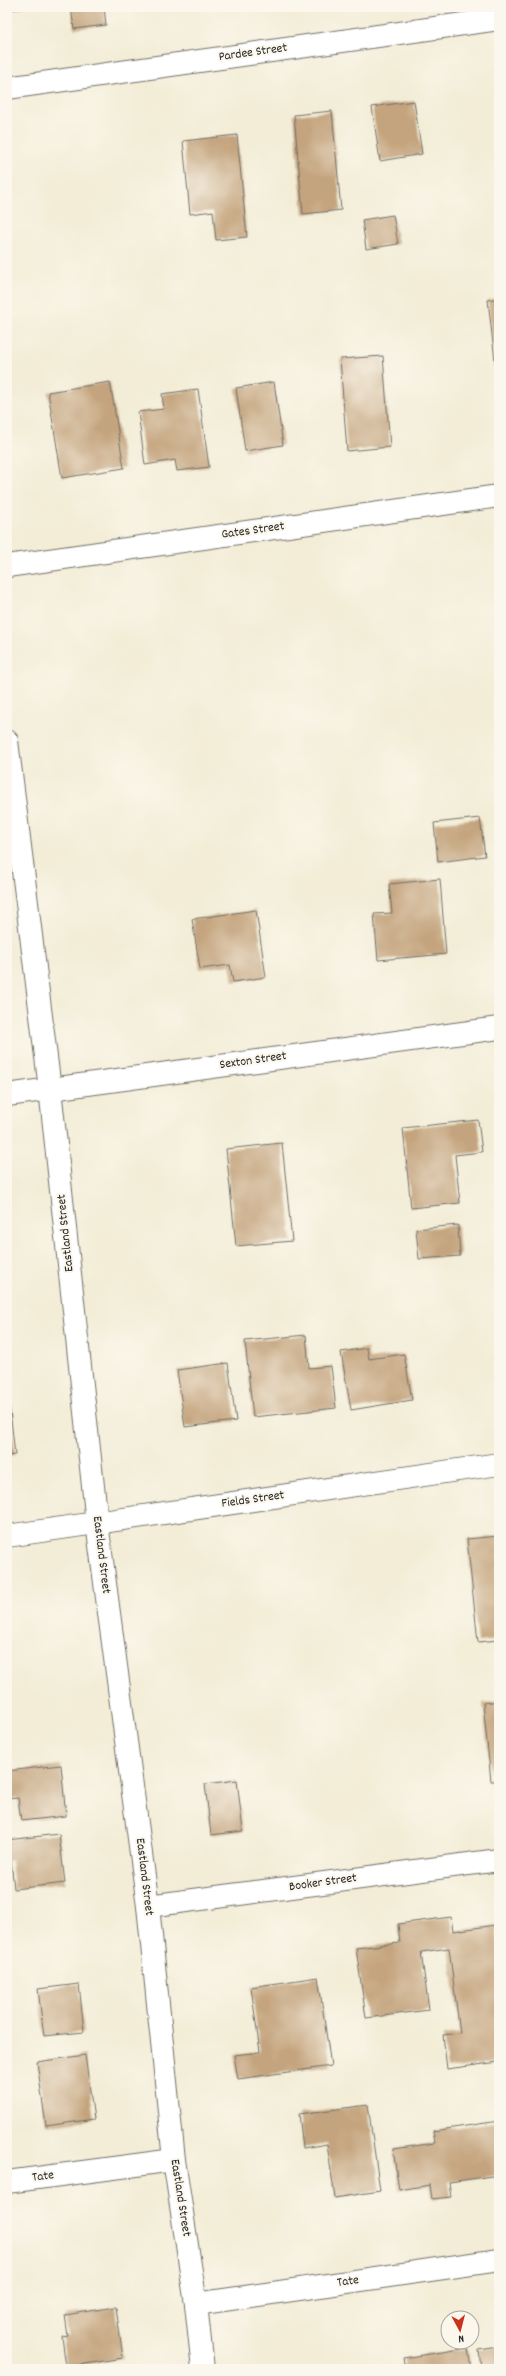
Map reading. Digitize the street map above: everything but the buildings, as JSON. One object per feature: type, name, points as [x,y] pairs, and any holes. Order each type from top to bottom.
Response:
[{"type":"street","name":"Pardee Street","points":[[7,88],[499,19]]},
{"type":"street","name":"Gates Street","points":[[7,566],[499,496]]},
{"type":"street","name":"Eastland Street","points":[[7,741],[50,1089],[97,1523],[148,1906],[174,2160],[196,2304],[203,2369]]},
{"type":"street","name":"Sexton Street","points":[[7,1095],[499,1028]]},
{"type":"street","name":"Fields Street","points":[[7,1536],[499,1464]]},
{"type":"street","name":"Booker Street","points":[[148,1906],[499,1860]]},
{"type":"street","name":"Tate","points":[[7,2182],[174,2160]]},
{"type":"street","name":"Tate","points":[[196,2304],[499,2260]]}]
